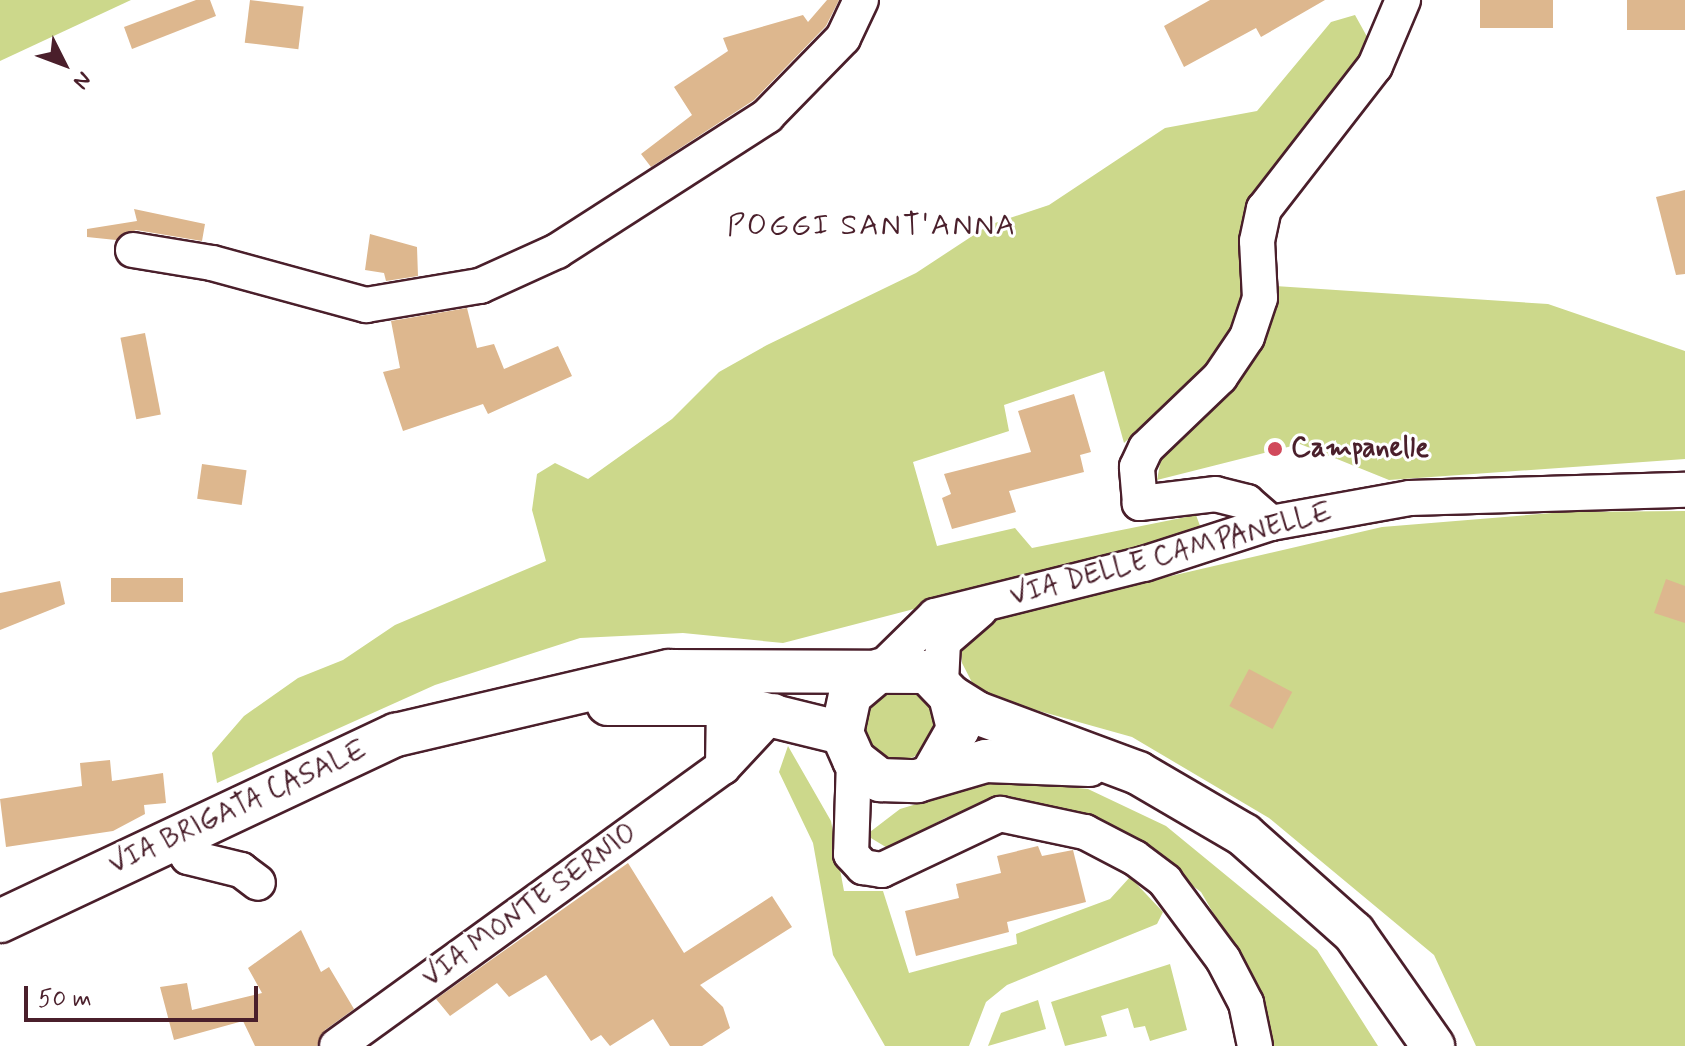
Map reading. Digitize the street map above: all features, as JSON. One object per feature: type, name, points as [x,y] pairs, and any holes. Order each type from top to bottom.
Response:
[{"type":"main road","name":"VIA BRIGATA CASALE","points":[[0,921],[396,735],[482,710],[669,671],[820,676],[912,668],[977,713],[1138,773],[1233,826],[1330,907],[1378,961],[1433,1046]]},
{"type":"main road","points":[[848,746],[850,695],[880,670]]},
{"type":"main road","points":[[916,778],[958,729],[945,690]]},
{"type":"main road","name":"VIA BRIGATA CASALE","points":[[482,710],[724,704],[775,711],[848,746],[865,773],[916,778],[986,761],[1138,773]]},
{"type":"street","points":[[133,250],[212,263],[366,305],[480,286],[557,251],[767,116],[819,68],[861,0]]},
{"type":"street","points":[[1271,523],[1247,502],[1216,494],[1140,503],[1137,467],[1247,337],[1260,298],[1257,241],[1264,209],[1375,66],[1403,0]]},
{"type":"street","name":"VIA DELLE CAMPANELLE","points":[[880,670],[935,616],[1271,523],[1410,498],[1685,490]]},
{"type":"street","name":"VIA DELLE CAMPANELLE","points":[[945,690],[943,642],[992,602]]},
{"type":"street","points":[[723,767],[724,704],[745,680],[832,682],[880,670]]},
{"type":"street","name":"VIA MONTE SERNIO","points":[[337,1046],[723,767],[775,711]]},
{"type":"street","points":[[848,746],[851,854],[863,867],[882,870],[1000,814],[1085,832],[1165,881],[1189,911],[1246,1003],[1255,1046]]},
{"type":"street","points":[[849,834],[916,778]]},
{"type":"street","points":[[176,836],[188,857],[241,870],[258,883]]},
{"type":"green space","points":[[0,0],[131,0],[0,61]]},
{"type":"green space","points":[[1355,15],[1370,42],[1259,188],[1248,294],[1223,352],[1124,443],[1104,371],[1004,405],[1009,431],[913,462],[937,546],[1015,528],[1032,548],[1196,515],[1203,534],[783,643],[683,633],[580,638],[435,685],[217,783],[212,753],[244,716],[298,678],[343,660],[395,625],[546,561],[532,510],[537,474],[555,463],[588,479],[672,419],[719,372],[767,345],[916,273],[989,225],[1049,205],[1165,128],[1257,111],[1331,22]]},
{"type":"green space","points":[[1275,286],[1548,304],[1685,351],[1685,459],[1389,480],[1300,444],[1157,480],[1161,459],[1256,357],[1276,309]]},
{"type":"green space","points":[[1685,511],[1685,1046],[1476,1046],[1434,955],[1269,818],[1132,737],[978,694],[962,663],[961,637],[986,619],[1382,527],[1565,512]]},
{"type":"green space","points":[[899,688],[919,694],[929,704],[935,724],[929,744],[919,754],[899,760],[879,754],[869,744],[863,724],[869,704],[879,694]]},
{"type":"green space","points":[[788,746],[831,821],[844,891],[883,891],[909,973],[1017,944],[1016,934],[1110,899],[1130,877],[1163,912],[1157,924],[1007,985],[986,1002],[969,1046],[885,1046],[833,955],[813,843],[779,772]]},
{"type":"green space","points":[[997,780],[1088,789],[1166,826],[1317,950],[1378,1046],[1268,1046],[1252,980],[1201,892],[1107,822],[1006,797],[945,818],[889,849],[866,835],[900,809]]},
{"type":"green space","points":[[1170,964],[1187,1030],[1150,1041],[1145,1026],[1134,1028],[1128,1008],[1101,1016],[1107,1036],[1065,1046],[1051,1002]]},
{"type":"green space","points":[[1038,1000],[1046,1029],[988,1046],[1001,1013]]},
{"type":"building","points":[[196,0],[210,0],[216,16],[132,49],[124,27]]},
{"type":"building","points":[[250,0],[304,7],[298,49],[245,43]]},
{"type":"building","points":[[827,0],[839,0],[826,26],[754,100],[651,167],[641,154],[692,115],[674,87],[728,51],[723,38],[803,15],[808,22]]},
{"type":"building","points":[[1210,0],[1325,0],[1261,37],[1256,28],[1184,67],[1164,26]]},
{"type":"building","points":[[1480,0],[1553,0],[1553,28],[1480,28]]},
{"type":"building","points":[[1627,0],[1685,0],[1685,30],[1627,30]]},
{"type":"building","points":[[1685,190],[1685,274],[1676,275],[1656,197]]},
{"type":"building","points":[[134,209],[205,224],[202,241],[136,230],[116,240],[87,237],[87,229],[137,221]]},
{"type":"building","points":[[370,234],[417,247],[418,276],[386,281],[384,273],[365,270]]},
{"type":"building","points":[[467,308],[477,348],[494,344],[504,369],[558,346],[572,376],[488,414],[483,404],[403,431],[383,372],[400,368],[391,321]]},
{"type":"building","points":[[145,333],[161,414],[136,419],[120,338]]},
{"type":"building","points":[[1074,394],[1091,452],[1080,455],[1084,472],[1009,491],[1016,512],[952,529],[942,498],[951,494],[944,474],[1031,452],[1018,411]]},
{"type":"building","points":[[202,464],[247,470],[242,505],[197,499]]},
{"type":"building","points":[[111,578],[183,578],[183,602],[111,602]]},
{"type":"building","points":[[1666,579],[1685,586],[1685,623],[1654,613]]},
{"type":"building","points":[[60,581],[65,604],[0,630],[0,593]]},
{"type":"building","points":[[1249,669],[1292,692],[1273,729],[1229,706]]},
{"type":"building","points":[[110,760],[112,781],[163,773],[166,803],[144,805],[145,814],[113,831],[6,847],[0,799],[82,786],[80,763]]},
{"type":"building","points":[[1038,846],[1042,856],[1073,850],[1086,902],[1007,922],[1009,932],[916,956],[905,911],[959,898],[956,884],[1001,873],[997,856]]},
{"type":"building","points":[[628,863],[684,953],[772,896],[792,927],[700,985],[723,1007],[730,1028],[702,1046],[670,1046],[653,1019],[610,1046],[601,1035],[591,1041],[546,975],[509,997],[497,983],[450,1016],[436,999]]},
{"type":"building","points":[[301,930],[321,972],[329,967],[354,1009],[325,1030],[317,1046],[255,1046],[243,1021],[174,1040],[160,987],[187,983],[192,1010],[262,993],[248,968]]},
{"type":"place","name":"Campanelle","points":[[1275,449]]},
{"type":"district","name":"POGGI SANT'ANNA","points":[[872,226]]}]
